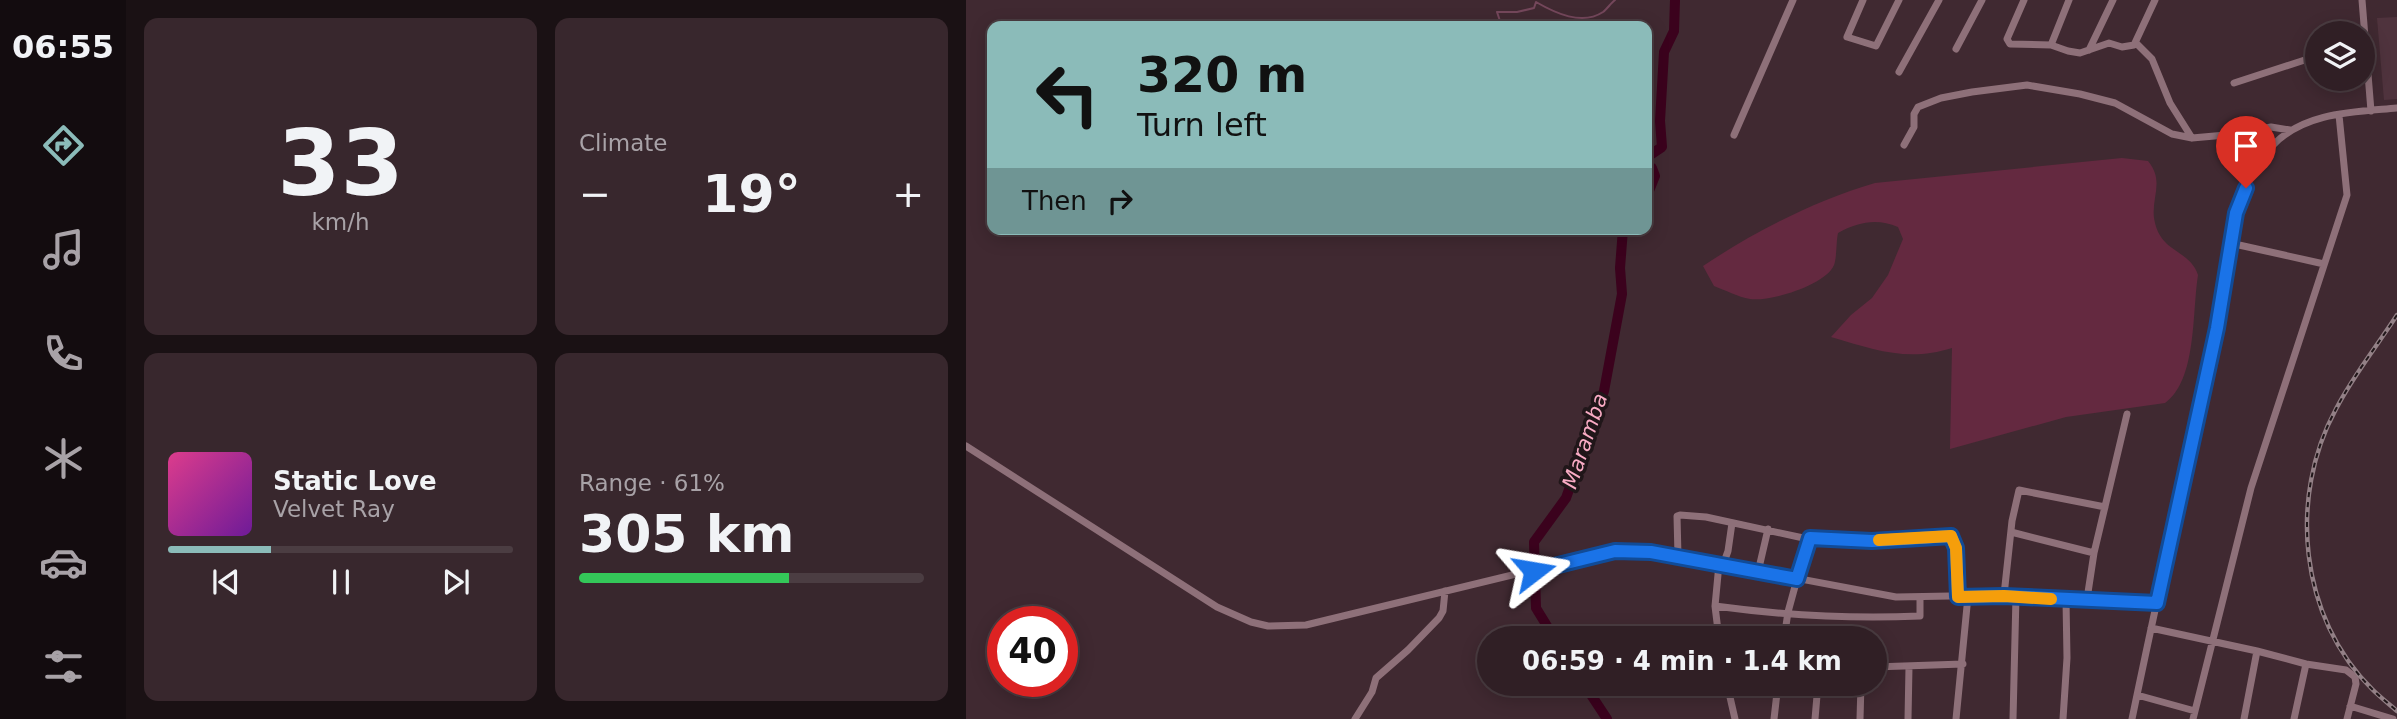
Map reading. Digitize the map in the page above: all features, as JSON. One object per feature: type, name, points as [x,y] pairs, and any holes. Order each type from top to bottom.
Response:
[{"type":"street","points":[[1734,135],[1793,0]]},
{"type":"street","points":[[1863,0],[1847,37],[1876,46],[1899,0]]},
{"type":"street","points":[[1899,72],[1939,0]]},
{"type":"street","points":[[1956,49],[1982,0]]},
{"type":"street","points":[[2024,0],[2007,42],[2018,46],[2051,45],[2075,53],[2109,43],[2130,47],[2136,43],[2155,0]]},
{"type":"street","points":[[2051,45],[2069,0]]},
{"type":"street","points":[[2089,50],[2113,0]]},
{"type":"street","points":[[2362,0],[2363,21]]},
{"type":"street","points":[[2136,43],[2152,59],[2170,103],[2192,138]]},
{"type":"street","points":[[2234,83],[2305,60]]},
{"type":"street","points":[[1903,145],[1914,127],[1914,114],[1919,107],[1941,98],[2027,85],[2115,103],[2172,134],[2192,138],[2237,134],[2271,127],[2290,131]]},
{"type":"street","points":[[2369,91],[2371,111]]},
{"type":"street","points":[[2132,719],[2217,328],[2236,213],[2257,166],[2271,147],[2290,131],[2308,122],[2339,115],[2397,108]]},
{"type":"street","points":[[2137,695],[2194,715],[2256,470],[2347,195],[2339,115]]},
{"type":"street","points":[[2230,243],[2324,264]]},
{"type":"street","points":[[2087,600],[2094,553],[2127,414]]},
{"type":"street","points":[[966,446],[1217,607],[1251,622],[1284,627],[1315,624],[1615,551],[1678,556],[1872,594],[1920,597],[2016,596],[2157,603]]},
{"type":"street","points":[[2004,596],[2019,489],[2105,507]]},
{"type":"street","points":[[1678,556],[1677,516],[1692,516],[1768,529],[1808,539],[1817,537],[1886,540],[1951,536],[1956,548],[1958,597]]},
{"type":"street","points":[[1717,626],[1715,606],[1721,564],[1728,551],[1732,523]]},
{"type":"street","points":[[1758,572],[1768,529]]},
{"type":"street","points":[[2011,532],[2094,553]]},
{"type":"street","points":[[1786,626],[1808,539]]},
{"type":"street","points":[[1355,719],[1368,699],[1376,678],[1439,618],[1443,611],[1445,591]]},
{"type":"street","points":[[1956,719],[1968,596]]},
{"type":"street","points":[[2013,719],[2016,596]]},
{"type":"street","points":[[1715,606],[1859,617],[1920,616],[1920,597]]},
{"type":"street","points":[[2063,719],[2067,657],[2066,600]]},
{"type":"street","points":[[2151,628],[2306,664],[2339,668],[2350,673],[2355,677],[2356,684],[2347,719]]},
{"type":"street","points":[[2244,719],[2258,651]]},
{"type":"street","points":[[1887,667],[1963,664]]},
{"type":"street","points":[[2294,719],[2306,664]]},
{"type":"street","points":[[1908,719],[1909,667]]},
{"type":"street","points":[[1730,696],[1735,719]]},
{"type":"street","points":[[1774,719],[1777,696]]},
{"type":"street","points":[[1815,719],[1817,696]]},
{"type":"street","points":[[1860,719],[1861,696]]},
{"type":"street","points":[[2350,706],[2393,719]]},
{"type":"shaded area","points":[[2397,17],[2397,99],[2384,100],[2377,18]]},
{"type":"shaded area","points":[[2122,158],[2148,161],[2156,177],[2154,214],[2159,233],[2189,261],[2198,275],[2188,362],[2183,379],[2165,403],[2066,417],[1950,449],[1952,348],[1921,354],[1892,353],[1831,337],[1851,315],[1872,298],[1888,275],[1903,239],[1898,227],[1868,222],[1838,233],[1835,262],[1829,272],[1796,291],[1770,298],[1750,299],[1714,286],[1703,266],[1786,218],[1830,198],[1875,183]]},
{"type":"waterway","points":[[1500,21],[1497,12],[1517,12],[1534,8],[1536,2],[1560,14],[1586,18],[1603,12],[1615,0]]},
{"type":"waterway","name":"Maramba","points":[[1652,154],[1662,147],[1660,121],[1664,52],[1674,31],[1675,0]]},
{"type":"waterway","name":"Maramba","points":[[1652,168],[1655,176],[1652,184]]},
{"type":"waterway","name":"Maramba","points":[[1547,626],[1536,608],[1534,542],[1566,498],[1604,391],[1622,294],[1620,268],[1623,235]]},
{"type":"waterway","name":"Maramba","points":[[1592,696],[1607,719]]},
{"type":"railway","points":[[2397,315],[2336,409],[2321,443],[2311,480],[2307,518],[2309,556],[2316,593],[2329,628],[2348,661],[2373,690],[2397,711]]},
{"type":"slow traffic","points":[[1879,540],[1951,536],[1956,548],[1958,597],[2051,599]]},
{"type":"route","points":[[1534,571],[1615,551],[1651,552],[1797,579],[1810,538],[1872,541],[1951,536],[1956,548],[1958,597],[2004,596],[2157,603],[2217,328],[2236,213],[2246,188]]}]
